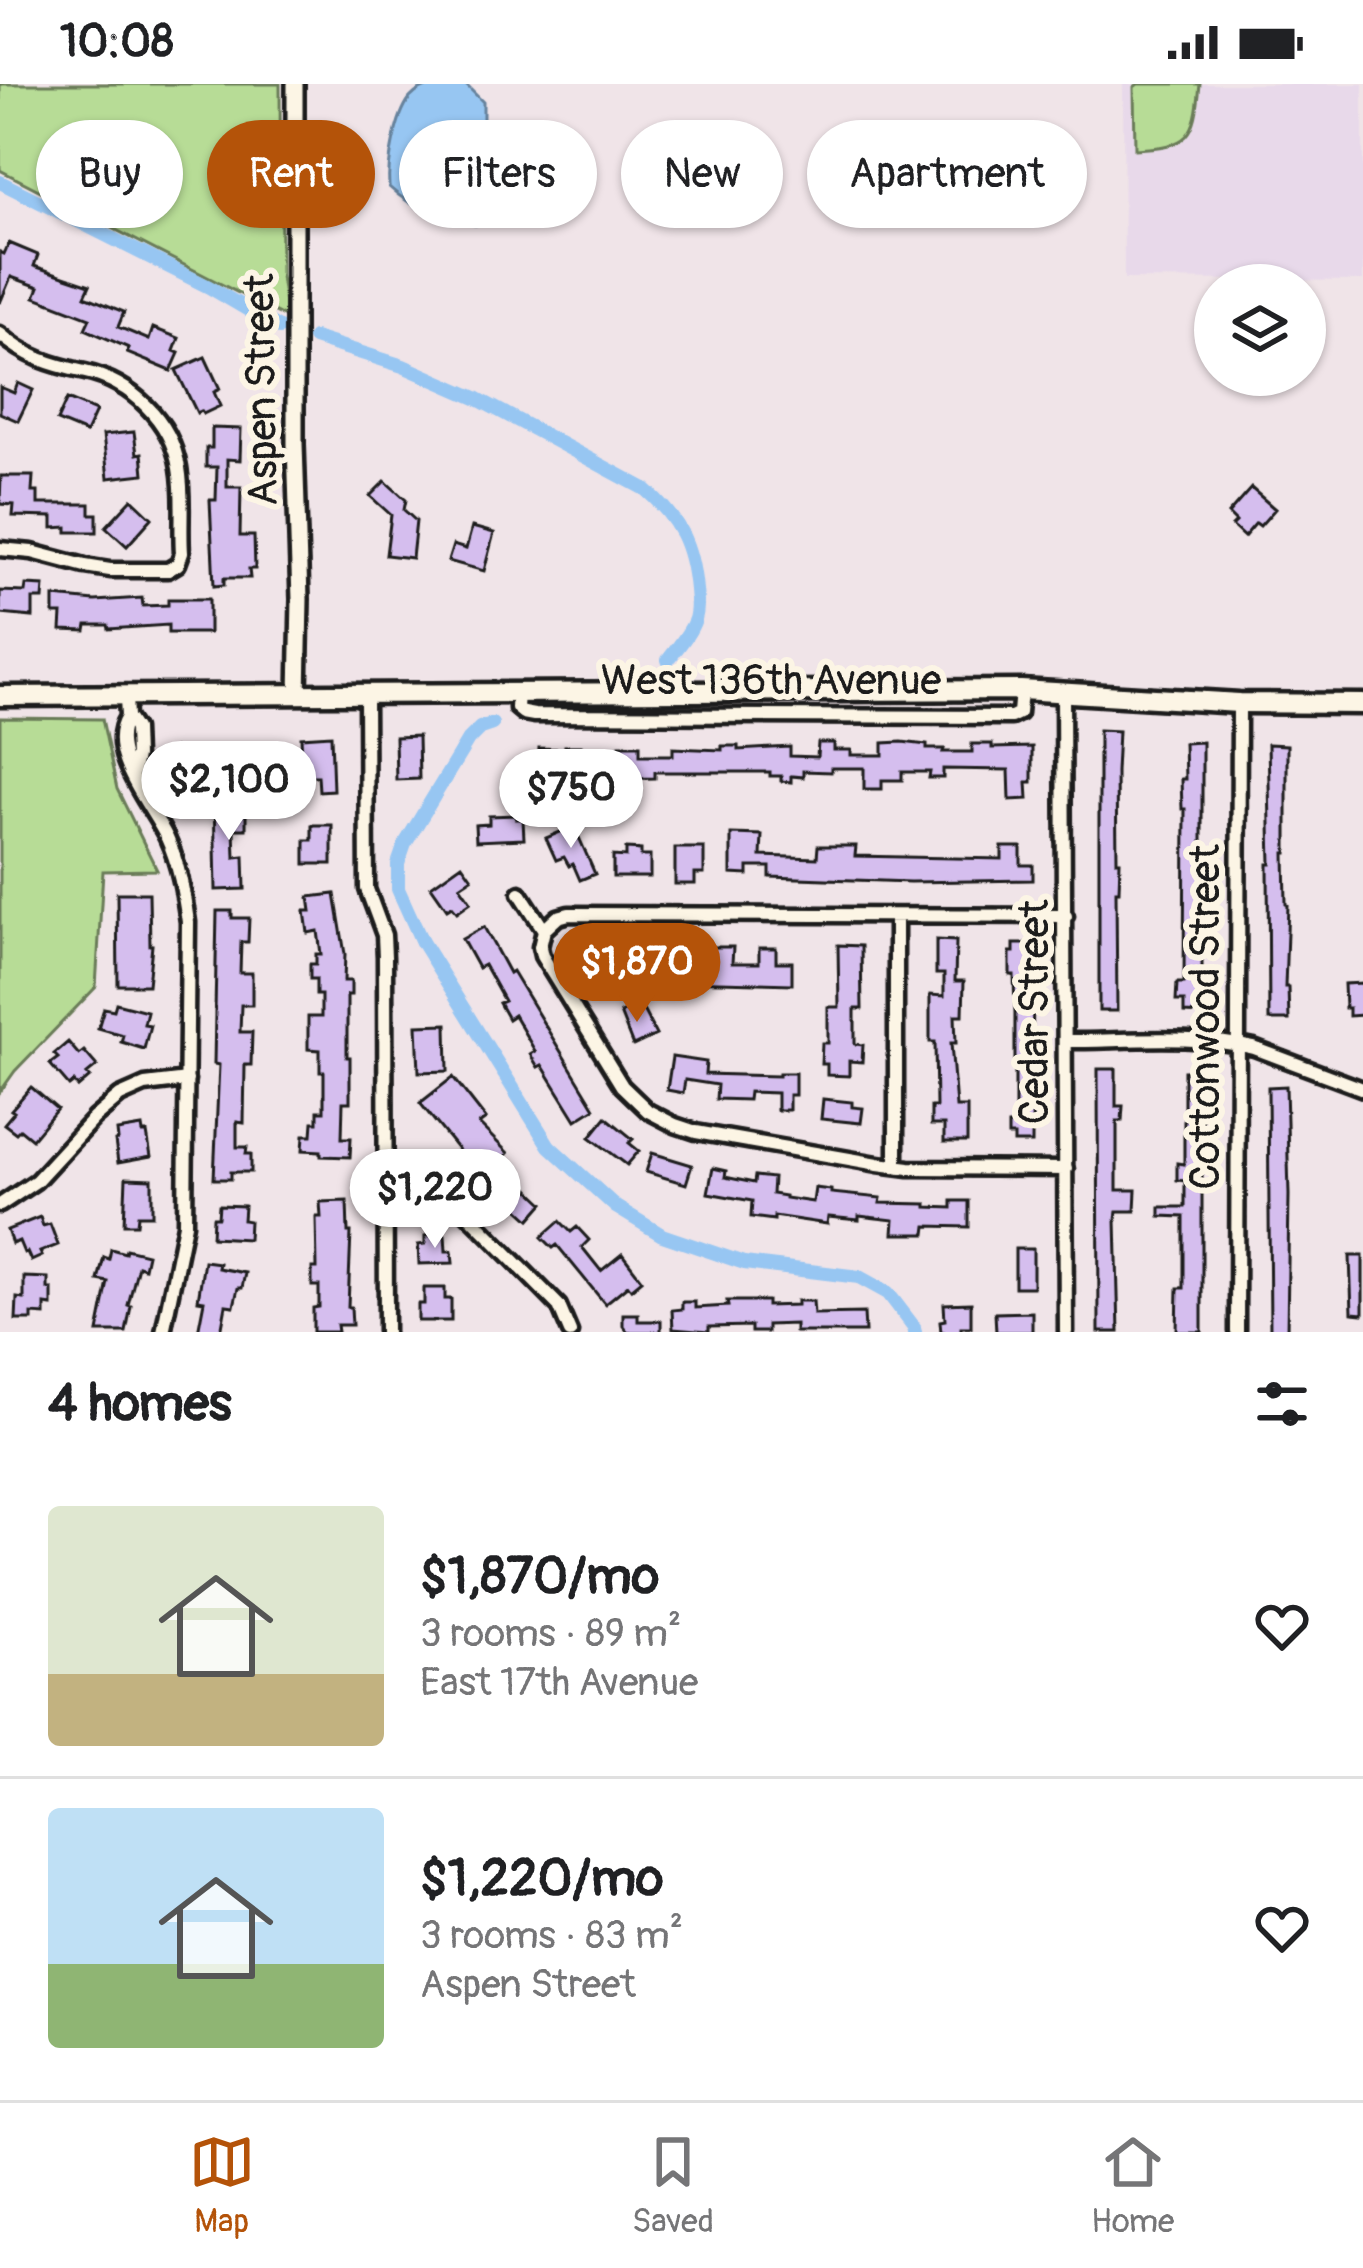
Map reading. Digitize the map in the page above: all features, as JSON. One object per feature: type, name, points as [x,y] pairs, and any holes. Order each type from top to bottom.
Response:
[{"type":"main road","name":"West 136th Avenue","points":[[0,696],[126,707],[298,695],[1021,690],[1239,703],[1363,704]]},
{"type":"street","name":"Aspen Street","points":[[295,84],[298,695]]},
{"type":"street","points":[[0,334],[32,357],[121,385],[157,418],[179,468],[182,553],[178,564],[164,571],[110,570],[0,548]]},
{"type":"street","name":"Cedar Street","points":[[1063,691],[1066,1332]]},
{"type":"street","points":[[366,694],[367,889],[381,924],[385,957],[386,1332]]},
{"type":"street","name":"Cottonwood Street","points":[[1237,1332],[1239,703]]},
{"type":"street","points":[[126,707],[120,729],[122,758],[172,837],[188,922],[184,1224],[163,1332]]},
{"type":"street","points":[[520,893],[544,930]]},
{"type":"street","points":[[1066,916],[568,914],[544,930],[540,947],[622,1086],[660,1119],[695,1132],[896,1166],[1066,1169]]},
{"type":"street","points":[[896,916],[896,1166]]},
{"type":"street","points":[[1066,1041],[1236,1044],[1363,1089]]},
{"type":"street","points":[[0,1205],[36,1181],[112,1101],[145,1085],[187,1080]]},
{"type":"street","points":[[386,1183],[433,1184],[445,1191],[560,1306],[570,1332]]},
{"type":"shaded area","points":[[1123,84],[1363,84],[1363,281],[1326,281],[1326,264],[1194,264],[1194,280],[1124,279]]},
{"type":"green space","points":[[0,84],[280,84],[280,120],[207,120],[207,228],[281,228],[287,318],[112,228],[183,228],[183,120],[36,120],[36,189],[0,170]]},
{"type":"green space","points":[[1200,84],[1195,117],[1186,136],[1168,145],[1135,149],[1134,87]]},
{"type":"green space","points":[[0,718],[102,719],[117,789],[157,870],[103,871],[96,987],[0,1092]]},
{"type":"water","points":[[465,84],[483,102],[483,120],[400,120],[410,98],[426,87]]},
{"type":"water","points":[[399,123],[399,194],[389,187]]},
{"type":"building","points":[[9,243],[38,255],[34,266],[90,285],[85,296],[124,312],[118,327],[149,340],[153,328],[179,338],[171,371],[85,329],[90,318],[35,297],[39,287],[11,277],[0,303],[0,252],[4,254]]},
{"type":"building","points":[[205,357],[220,389],[214,392],[220,406],[203,414],[197,413],[176,370]]},
{"type":"building","points":[[18,383],[33,390],[18,421],[0,413],[0,387],[14,393]]},
{"type":"building","points":[[67,399],[96,411],[86,433],[57,421]]},
{"type":"building","points":[[212,428],[241,429],[240,460],[227,459],[227,487],[241,487],[240,536],[254,536],[255,569],[249,569],[250,578],[224,578],[224,585],[214,586],[210,500],[216,500],[217,467],[206,467]]},
{"type":"building","points":[[134,432],[144,474],[108,478],[103,435]]},
{"type":"building","points":[[1,476],[33,476],[32,492],[38,492],[38,504],[90,504],[90,514],[97,514],[97,532],[53,528],[53,517],[13,516],[14,505],[0,504]]},
{"type":"building","points":[[385,481],[406,500],[404,510],[416,521],[412,558],[386,555],[391,515],[370,496]]},
{"type":"building","points":[[1251,488],[1275,509],[1244,537],[1228,514]]},
{"type":"building","points":[[132,499],[152,518],[127,546],[106,527]]},
{"type":"building","points":[[472,527],[494,533],[484,571],[448,561],[453,545],[466,549]]},
{"type":"building","points":[[26,585],[44,586],[43,599],[33,599],[33,617],[0,614],[0,591],[25,592]]},
{"type":"building","points":[[54,597],[142,598],[143,606],[168,605],[168,599],[209,599],[209,633],[168,633],[168,625],[109,629],[108,625],[87,625],[86,631],[61,630],[62,614],[54,614]]},
{"type":"building","points":[[1099,730],[1118,731],[1117,1011],[1099,1011]]},
{"type":"building","points":[[331,735],[333,790],[319,791],[318,776],[303,776],[301,737]]},
{"type":"building","points":[[418,736],[419,779],[396,780],[395,737]]},
{"type":"building","points":[[902,742],[943,752],[972,752],[972,744],[1032,747],[1028,799],[1010,800],[1009,770],[943,769],[943,778],[929,778],[930,772],[902,772],[902,780],[882,780],[882,789],[864,789],[864,768],[803,771],[803,777],[791,776],[791,782],[770,776],[770,772],[655,772],[655,778],[620,779],[620,745],[640,745],[640,755],[673,755],[673,748],[738,746],[738,750],[790,747],[790,756],[817,757],[818,743],[834,743],[834,750],[851,750],[851,755],[883,755],[883,743]]},
{"type":"building","points":[[1202,742],[1202,1014],[1184,1013],[1184,1001],[1176,1001],[1177,983],[1184,983],[1184,743]]},
{"type":"building","points":[[1268,744],[1287,745],[1285,987],[1289,1020],[1269,1020]]},
{"type":"building","points":[[581,746],[581,782],[549,787],[549,781],[538,781],[539,748]]},
{"type":"building","points":[[174,748],[213,765],[201,791],[163,773]]},
{"type":"building","points":[[236,796],[236,804],[245,803],[246,811],[246,829],[234,829],[235,857],[244,856],[245,889],[216,890],[214,797]]},
{"type":"building","points":[[489,816],[523,819],[524,839],[476,841],[475,825],[489,824]]},
{"type":"building","points":[[312,825],[332,825],[332,864],[305,864],[305,840],[312,840]]},
{"type":"building","points":[[574,826],[595,874],[580,880],[573,864],[569,866],[564,857],[556,860],[546,838]]},
{"type":"building","points":[[731,834],[762,835],[761,856],[817,858],[818,846],[856,846],[855,856],[1002,859],[1002,847],[1021,847],[1021,865],[1033,865],[1033,880],[770,877],[770,867],[748,867],[748,875],[731,874]]},
{"type":"building","points":[[675,848],[704,848],[704,874],[695,874],[695,884],[675,884]]},
{"type":"building","points":[[626,849],[650,856],[650,877],[613,877],[613,856],[626,857]]},
{"type":"building","points":[[462,864],[472,878],[460,886],[471,902],[457,912],[452,906],[447,909],[431,886]]},
{"type":"building","points":[[117,893],[149,893],[148,985],[118,985]]},
{"type":"building","points":[[335,894],[345,954],[344,981],[351,981],[351,995],[347,995],[350,1102],[343,1102],[342,1138],[351,1138],[350,1157],[303,1150],[304,1135],[312,1135],[318,1111],[324,1111],[320,1050],[308,1049],[308,1017],[321,1017],[321,995],[316,995],[316,979],[310,979],[310,964],[316,964],[316,954],[321,954],[318,931],[308,933],[305,911],[311,911],[309,897]]},
{"type":"building","points":[[217,911],[232,911],[232,918],[249,918],[248,942],[241,942],[240,973],[252,973],[252,1005],[241,1005],[240,1032],[252,1032],[251,1065],[245,1065],[244,1123],[237,1122],[237,1147],[247,1147],[246,1154],[251,1154],[251,1172],[231,1172],[231,1179],[214,1179],[219,1065],[214,1064]]},
{"type":"building","points":[[484,927],[595,1108],[576,1120],[530,1054],[535,1051],[514,1015],[508,1019],[499,1003],[504,1001],[484,965],[478,968],[462,939]]},
{"type":"building","points":[[936,940],[956,941],[955,981],[964,981],[963,1015],[955,1015],[956,1043],[951,1043],[956,1107],[967,1107],[967,1142],[944,1142],[944,1125],[931,1125],[931,1107],[936,1107],[930,995],[944,996],[944,974],[936,974]]},
{"type":"building","points":[[1014,944],[1033,944],[1032,1143],[1014,1143],[1014,1136],[1008,1136],[1008,1125],[1015,1125],[1014,975],[1010,975]]},
{"type":"building","points":[[838,945],[861,946],[862,1009],[855,1009],[855,1044],[863,1045],[862,1062],[849,1061],[849,1076],[827,1075],[827,1064],[821,1064],[822,1043],[828,1043],[828,1007],[839,1007]]},
{"type":"building","points":[[681,947],[733,947],[732,963],[759,963],[759,948],[776,948],[776,962],[792,962],[792,984],[681,981],[681,985],[667,985],[667,979],[659,979],[659,960],[681,960]]},
{"type":"building","points":[[608,948],[628,948],[628,976],[588,975],[588,952],[608,953]]},
{"type":"building","points":[[1363,983],[1363,1015],[1349,1016],[1344,984]]},
{"type":"building","points":[[116,1003],[147,1011],[144,1024],[150,1025],[144,1049],[121,1042],[123,1035],[98,1028],[104,1008],[114,1010]]},
{"type":"building","points":[[640,1004],[656,1035],[633,1046],[620,1013]]},
{"type":"building","points":[[447,1024],[448,1071],[419,1072],[417,1025]]},
{"type":"building","points":[[68,1042],[97,1066],[78,1087],[74,1082],[69,1086],[50,1064]]},
{"type":"building","points":[[672,1057],[706,1062],[705,1074],[795,1073],[795,1095],[789,1095],[789,1110],[777,1110],[777,1093],[749,1092],[748,1100],[716,1099],[717,1085],[685,1080],[683,1093],[667,1090]]},
{"type":"building","points":[[1098,1069],[1116,1069],[1116,1106],[1123,1106],[1122,1121],[1117,1121],[1117,1190],[1136,1190],[1135,1211],[1117,1211],[1119,1332],[1099,1332]]},
{"type":"building","points":[[1184,1071],[1202,1071],[1202,1332],[1177,1332],[1178,1288],[1184,1288],[1184,1217],[1160,1216],[1160,1207],[1185,1207],[1185,1181],[1177,1180],[1177,1163],[1184,1164]]},
{"type":"building","points":[[453,1077],[486,1119],[479,1124],[508,1153],[497,1165],[490,1158],[476,1172],[420,1103]]},
{"type":"building","points":[[1286,1086],[1287,1332],[1270,1332],[1268,1087]]},
{"type":"building","points":[[31,1087],[57,1109],[32,1139],[4,1124]]},
{"type":"building","points":[[823,1099],[863,1108],[861,1123],[821,1119]]},
{"type":"building","points":[[606,1117],[633,1139],[629,1143],[639,1151],[627,1165],[590,1137]]},
{"type":"building","points":[[142,1127],[151,1157],[118,1163],[117,1131]]},
{"type":"building","points":[[652,1153],[692,1165],[686,1184],[646,1172]]},
{"type":"building","points":[[713,1168],[726,1171],[725,1177],[754,1183],[755,1176],[773,1178],[772,1194],[813,1202],[815,1188],[881,1198],[880,1203],[927,1207],[952,1208],[952,1201],[969,1201],[969,1227],[927,1226],[926,1234],[893,1234],[894,1220],[828,1217],[827,1224],[751,1217],[752,1201],[708,1193]]},
{"type":"building","points":[[513,1174],[544,1203],[530,1219],[498,1190]]},
{"type":"building","points":[[126,1178],[152,1179],[152,1215],[138,1215],[137,1224],[124,1224]]},
{"type":"building","points":[[347,1201],[352,1325],[337,1325],[338,1332],[313,1332],[313,1308],[319,1307],[319,1286],[312,1286],[312,1268],[317,1268],[316,1217],[321,1217],[320,1202]]},
{"type":"building","points":[[219,1205],[244,1206],[248,1239],[212,1237]]},
{"type":"building","points":[[40,1217],[43,1226],[50,1224],[58,1245],[31,1261],[19,1241],[12,1244],[7,1230]]},
{"type":"building","points":[[560,1221],[571,1232],[577,1227],[589,1240],[582,1247],[601,1271],[622,1254],[642,1280],[605,1304],[557,1245],[553,1248],[542,1237]]},
{"type":"building","points":[[445,1235],[453,1263],[419,1264],[418,1245],[425,1244],[425,1236]]},
{"type":"building","points":[[111,1249],[147,1254],[144,1268],[138,1266],[126,1332],[98,1332],[108,1282],[98,1280]]},
{"type":"building","points":[[1015,1249],[1033,1249],[1033,1287],[1015,1287]]},
{"type":"building","points":[[1350,1256],[1363,1256],[1363,1314],[1352,1313]]},
{"type":"building","points":[[204,1261],[245,1273],[234,1306],[226,1305],[221,1332],[198,1332]]},
{"type":"building","points":[[24,1277],[48,1278],[52,1306],[45,1305],[45,1315],[16,1320],[17,1298],[24,1299]]},
{"type":"building","points":[[424,1288],[445,1288],[445,1299],[451,1299],[451,1321],[418,1321]]},
{"type":"building","points":[[727,1301],[767,1301],[767,1306],[813,1301],[814,1314],[864,1313],[865,1332],[795,1332],[795,1324],[767,1325],[767,1332],[751,1332],[751,1326],[709,1327],[709,1332],[673,1329],[672,1310],[682,1309],[682,1302],[695,1302],[695,1308],[728,1306]]},
{"type":"building","points":[[971,1303],[971,1327],[941,1332],[944,1304]]},
{"type":"building","points":[[1032,1312],[1032,1332],[996,1332],[995,1313]]},
{"type":"building","points":[[623,1314],[638,1314],[638,1321],[661,1321],[661,1332],[628,1332]]},
{"type":"waterway","points":[[0,182],[209,287],[279,328]]},
{"type":"waterway","points":[[314,338],[403,366],[476,398],[645,489],[682,534],[694,574],[695,619],[668,660]]},
{"type":"waterway","points":[[492,724],[468,740],[405,844],[398,864],[398,889],[422,942],[549,1146],[616,1207],[662,1235],[744,1263],[859,1277],[888,1293],[915,1332]]}]
